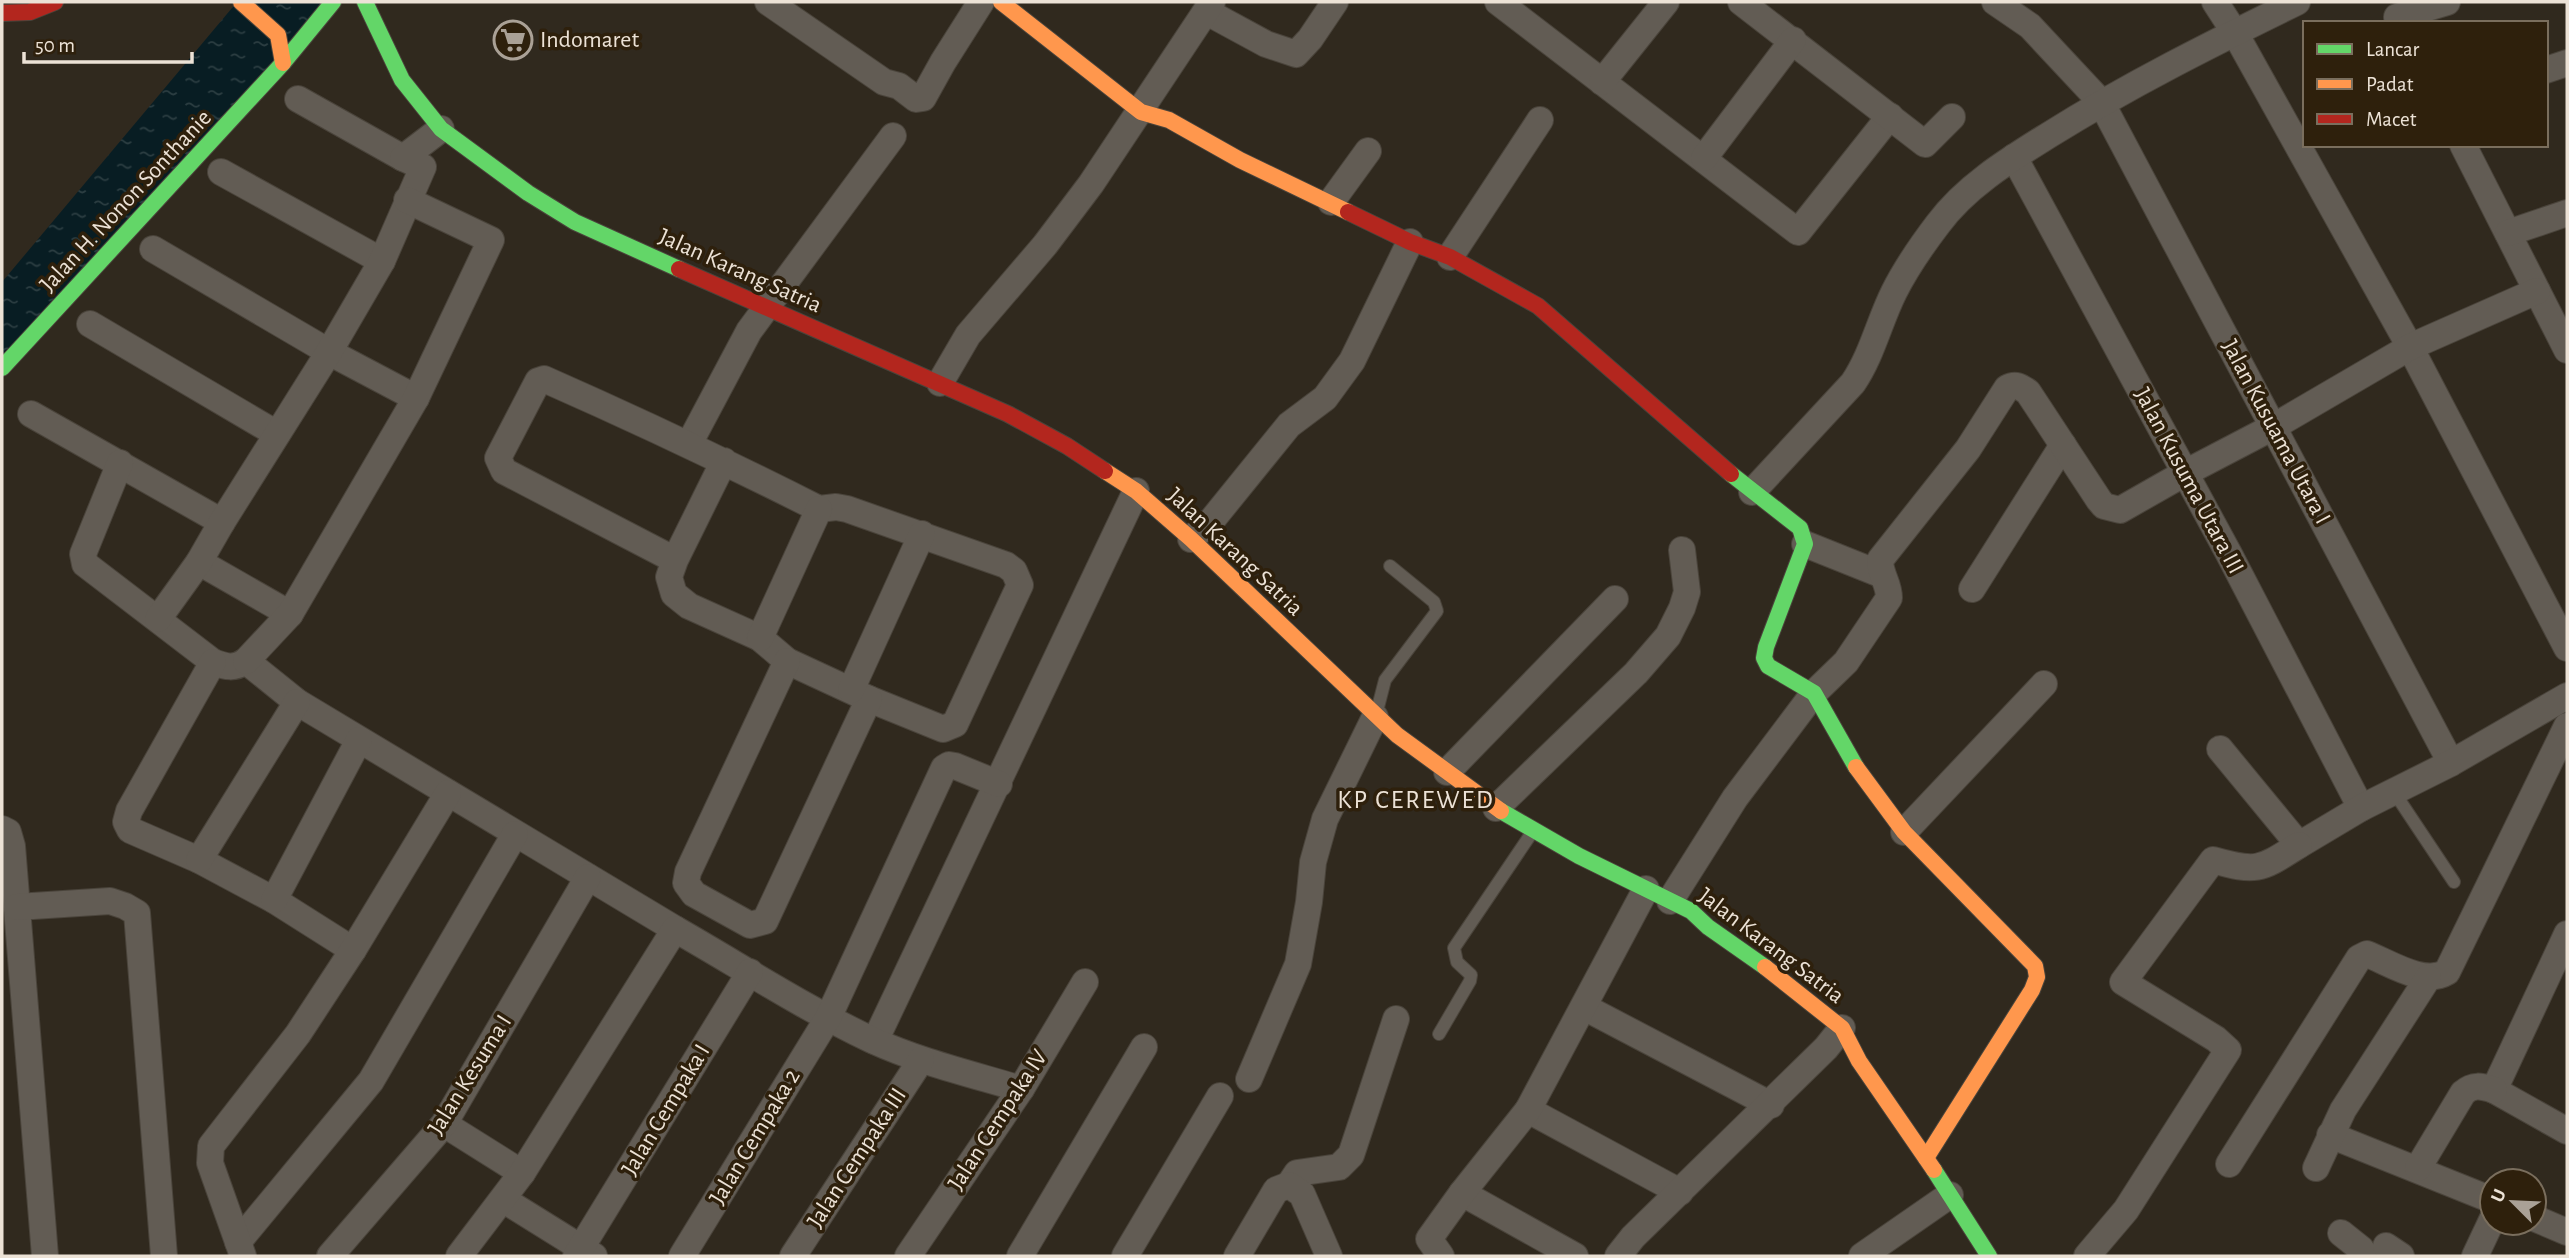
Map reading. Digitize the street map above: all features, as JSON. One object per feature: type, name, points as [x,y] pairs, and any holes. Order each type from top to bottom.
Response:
[{"type":"street","points":[[2,13],[16,15],[34,12],[55,2]]},
{"type":"street","points":[[240,2],[278,35],[283,63]]},
{"type":"street","name":"Jalan H. Nonon Sonthanie","points":[[2,368],[283,63],[333,2]]},
{"type":"street","name":"Jalan Karang Satria","points":[[365,2],[402,80],[441,129],[528,194],[575,222],[766,309],[940,383],[1008,414],[1067,446],[1136,491],[1191,539],[1375,717],[1447,772],[1496,808],[1533,830],[1691,911],[1708,927],[1760,964],[1842,1028],[1859,1061],[1989,1256]]},
{"type":"street","points":[[768,2],[884,82],[899,86],[916,99],[923,98],[981,2]]},
{"type":"street","points":[[1001,2],[1141,112],[1169,120],[1240,160],[1410,242],[1450,257],[1538,306],[1752,492],[1800,528],[1805,544],[1766,647],[1764,658],[1768,666],[1814,693],[1850,758],[1904,832],[2035,966],[2037,977],[2032,990],[1926,1158]]},
{"type":"street","points":[[940,383],[968,335],[1045,245],[1141,112],[1210,7],[1266,44],[1296,54],[1310,39],[1335,2]]},
{"type":"street","points":[[1498,2],[1798,232],[1890,116]]},
{"type":"street","points":[[1602,82],[1666,2]]},
{"type":"street","points":[[1741,2],[1925,144],[1952,117]]},
{"type":"street","name":"Jalan Kusuama Utara I","points":[[1995,2],[2030,26],[2101,102],[2451,763]]},
{"type":"street","points":[[2215,2],[2235,33],[2410,347],[2567,648]]},
{"type":"street","points":[[1752,492],[1853,383],[1864,367],[1894,292],[1938,224],[1972,187],[2101,102],[2297,2]]},
{"type":"street","points":[[2395,14],[2447,2]]},
{"type":"street","points":[[1704,158],[1793,40]]},
{"type":"street","points":[[2548,69],[2567,63]]},
{"type":"street","points":[[158,619],[199,562],[329,352],[382,261],[423,167],[298,99]]},
{"type":"street","points":[[1450,257],[1540,120]]},
{"type":"street","points":[[403,158],[441,129]]},
{"type":"street","points":[[689,444],[749,331],[893,136]]},
{"type":"street","points":[[2464,147],[2567,350]]},
{"type":"street","points":[[1331,202],[1368,151]]},
{"type":"street","name":"Jalan Kusuma Utara III","points":[[2014,157],[2185,472],[2361,808]]},
{"type":"street","points":[[221,172],[382,261]]},
{"type":"street","points":[[120,463],[86,545],[83,561],[213,662],[229,668],[239,666],[290,614],[416,398],[491,240],[407,200]]},
{"type":"street","points":[[2508,233],[2567,213]]},
{"type":"street","points":[[1191,539],[1212,520],[1289,425],[1325,398],[1352,361],[1410,242]]},
{"type":"street","points":[[153,249],[329,352],[416,398]]},
{"type":"street","points":[[1880,574],[1880,560],[1968,449],[2007,388],[2013,385],[2028,392],[2104,506],[2120,510],[2185,472],[2273,427],[2410,347],[2537,291]]},
{"type":"street","points":[[90,324],[276,434]]},
{"type":"street","points":[[675,560],[504,471],[498,458],[534,386],[544,379],[689,444],[724,461],[819,509],[847,509],[1006,565],[1014,571],[1020,585],[956,724],[943,729],[860,695],[787,661],[760,638],[689,606],[674,594],[669,577],[675,560],[724,461]]},
{"type":"street","points":[[31,414],[222,522]]},
{"type":"street","points":[[1972,589],[2063,445]]},
{"type":"street","points":[[875,1041],[1136,491]]},
{"type":"street","points":[[760,638],[819,509]]},
{"type":"street","points":[[787,661],[688,872],[686,883],[694,894],[750,925],[765,921],[860,695],[922,534]]},
{"type":"street","points":[[1670,901],[1735,798],[1814,693],[1846,662],[1889,598],[1889,587],[1880,574],[1805,544]]},
{"type":"street","points":[[1496,808],[1636,673],[1668,636],[1687,592],[1682,550]]},
{"type":"street","points":[[199,562],[290,614]]},
{"type":"street","points":[[1447,772],[1615,598]]},
{"type":"street","points":[[246,661],[297,702],[828,1018],[920,1060],[1021,1089]]},
{"type":"street","points":[[213,662],[126,822],[130,830],[199,860],[274,900],[354,950]]},
{"type":"street","points":[[1904,832],[2045,684]]},
{"type":"street","points":[[2087,1256],[2126,1210],[2228,1050],[2216,1039],[2123,982],[2213,860],[2241,868],[2265,866],[2361,808],[2451,763],[2567,696]]},
{"type":"street","points":[[199,860],[297,702]]},
{"type":"street","points":[[1249,1079],[1298,964],[1313,862],[1325,819],[1375,717]]},
{"type":"street","points":[[2229,1164],[2359,958],[2367,954],[2428,978],[2447,972],[2567,726]]},
{"type":"street","points":[[274,900],[359,740]]},
{"type":"street","points":[[2220,749],[2300,845]]},
{"type":"street","name":"Jalan Cempaka 2","points":[[682,1256],[828,1018],[944,768],[955,766],[999,783]]},
{"type":"street","points":[[240,1249],[210,1163],[211,1146],[298,1034],[354,950],[448,793]]},
{"type":"street","points":[[2,829],[8,832],[12,846],[45,1256]]},
{"type":"street","points":[[240,1249],[371,1081],[515,834]]},
{"type":"street","name":"Jalan Kesuma I","points":[[330,1256],[444,1124],[588,877]]},
{"type":"street","points":[[1429,1251],[1462,1193],[1528,1110],[1646,889]]},
{"type":"street","points":[[17,907],[110,901],[137,914],[164,1256]]},
{"type":"street","points":[[459,1256],[522,1173],[675,929]]},
{"type":"street","points":[[2494,1090],[2567,934]]},
{"type":"street","name":"Jalan Cempaka I","points":[[584,1254],[750,972]]},
{"type":"street","points":[[2316,1168],[2343,1110],[2428,978]]},
{"type":"street","name":"Jalan Cempaka IV","points":[[908,1256],[1021,1089],[1086,982]]},
{"type":"street","points":[[1584,1007],[1771,1104]]},
{"type":"street","points":[[1237,1256],[1276,1190],[1289,1185],[1297,1173],[1339,1167],[1351,1155],[1396,1019]]},
{"type":"street","points":[[1618,1256],[1633,1237],[1771,1104],[1842,1028]]},
{"type":"street","points":[[1026,1254],[1144,1046]]},
{"type":"street","name":"Jalan Cempaka III","points":[[793,1256],[920,1060]]},
{"type":"street","points":[[2418,1168],[2463,1093],[2470,1087],[2494,1090],[2567,1131]]},
{"type":"street","points":[[1125,1256],[1220,1096]]},
{"type":"street","points":[[1528,1110],[1680,1192]]},
{"type":"street","points":[[444,1124],[522,1173]]},
{"type":"street","points":[[2330,1135],[2478,1194]]},
{"type":"street","points":[[1289,1185],[1302,1194],[1329,1256]]},
{"type":"street","points":[[1462,1193],[1575,1256]]},
{"type":"street","points":[[1862,1256],[1950,1195]]},
{"type":"street","points":[[503,1200],[584,1254]]},
{"type":"street","points":[[2548,1224],[2567,1232]]},
{"type":"street","points":[[2341,1233],[2361,1249],[2384,1253]]},
{"type":"street","points":[[2475,1256],[2484,1237]]},
{"type":"lane","points":[[1375,717],[1385,680],[1437,611],[1434,602],[1390,566]]},
{"type":"lane","points":[[2394,792],[2454,882]]},
{"type":"lane","points":[[1439,1034],[1470,981],[1471,975],[1457,962],[1454,948],[1533,830]]},
{"type":"water","points":[[237,2],[333,2],[2,368],[2,282]]},
{"type":"traffic: fast","points":[[2,368],[283,63],[333,2]]},
{"type":"traffic: fast","points":[[365,2],[402,80],[441,129],[528,193],[575,222],[679,269]]},
{"type":"traffic: fast","points":[[1731,474],[1800,528],[1805,544],[1764,658],[1768,666],[1814,693],[1856,767]]},
{"type":"traffic: fast","points":[[1501,811],[1579,856],[1691,911],[1708,927],[1765,967]]},
{"type":"traffic: fast","points":[[1934,1170],[1989,1256]]},
{"type":"traffic: slow","points":[[241,2],[278,35],[283,63]]},
{"type":"traffic: slow","points":[[1001,2],[1141,112],[1169,120],[1240,160],[1348,212]]},
{"type":"traffic: slow","points":[[1105,471],[1136,491],[1191,539],[1397,735],[1501,811]]},
{"type":"traffic: slow","points":[[1856,767],[1904,832],[2035,966],[2037,977],[2032,990],[1926,1158]]},
{"type":"traffic: slow","points":[[1765,967],[1842,1028],[1859,1061],[1934,1170]]},
{"type":"traffic: jam","points":[[2,13],[30,12],[55,2]]},
{"type":"traffic: jam","points":[[1348,212],[1410,242],[1450,257],[1538,306],[1731,474]]},
{"type":"traffic: jam","points":[[679,269],[1008,414],[1067,446],[1105,471]]},
{"type":"place","name":"Indomaret","points":[[513,40]]},
{"type":"district","name":"KP CEREWED","points":[[1416,800]]}]
